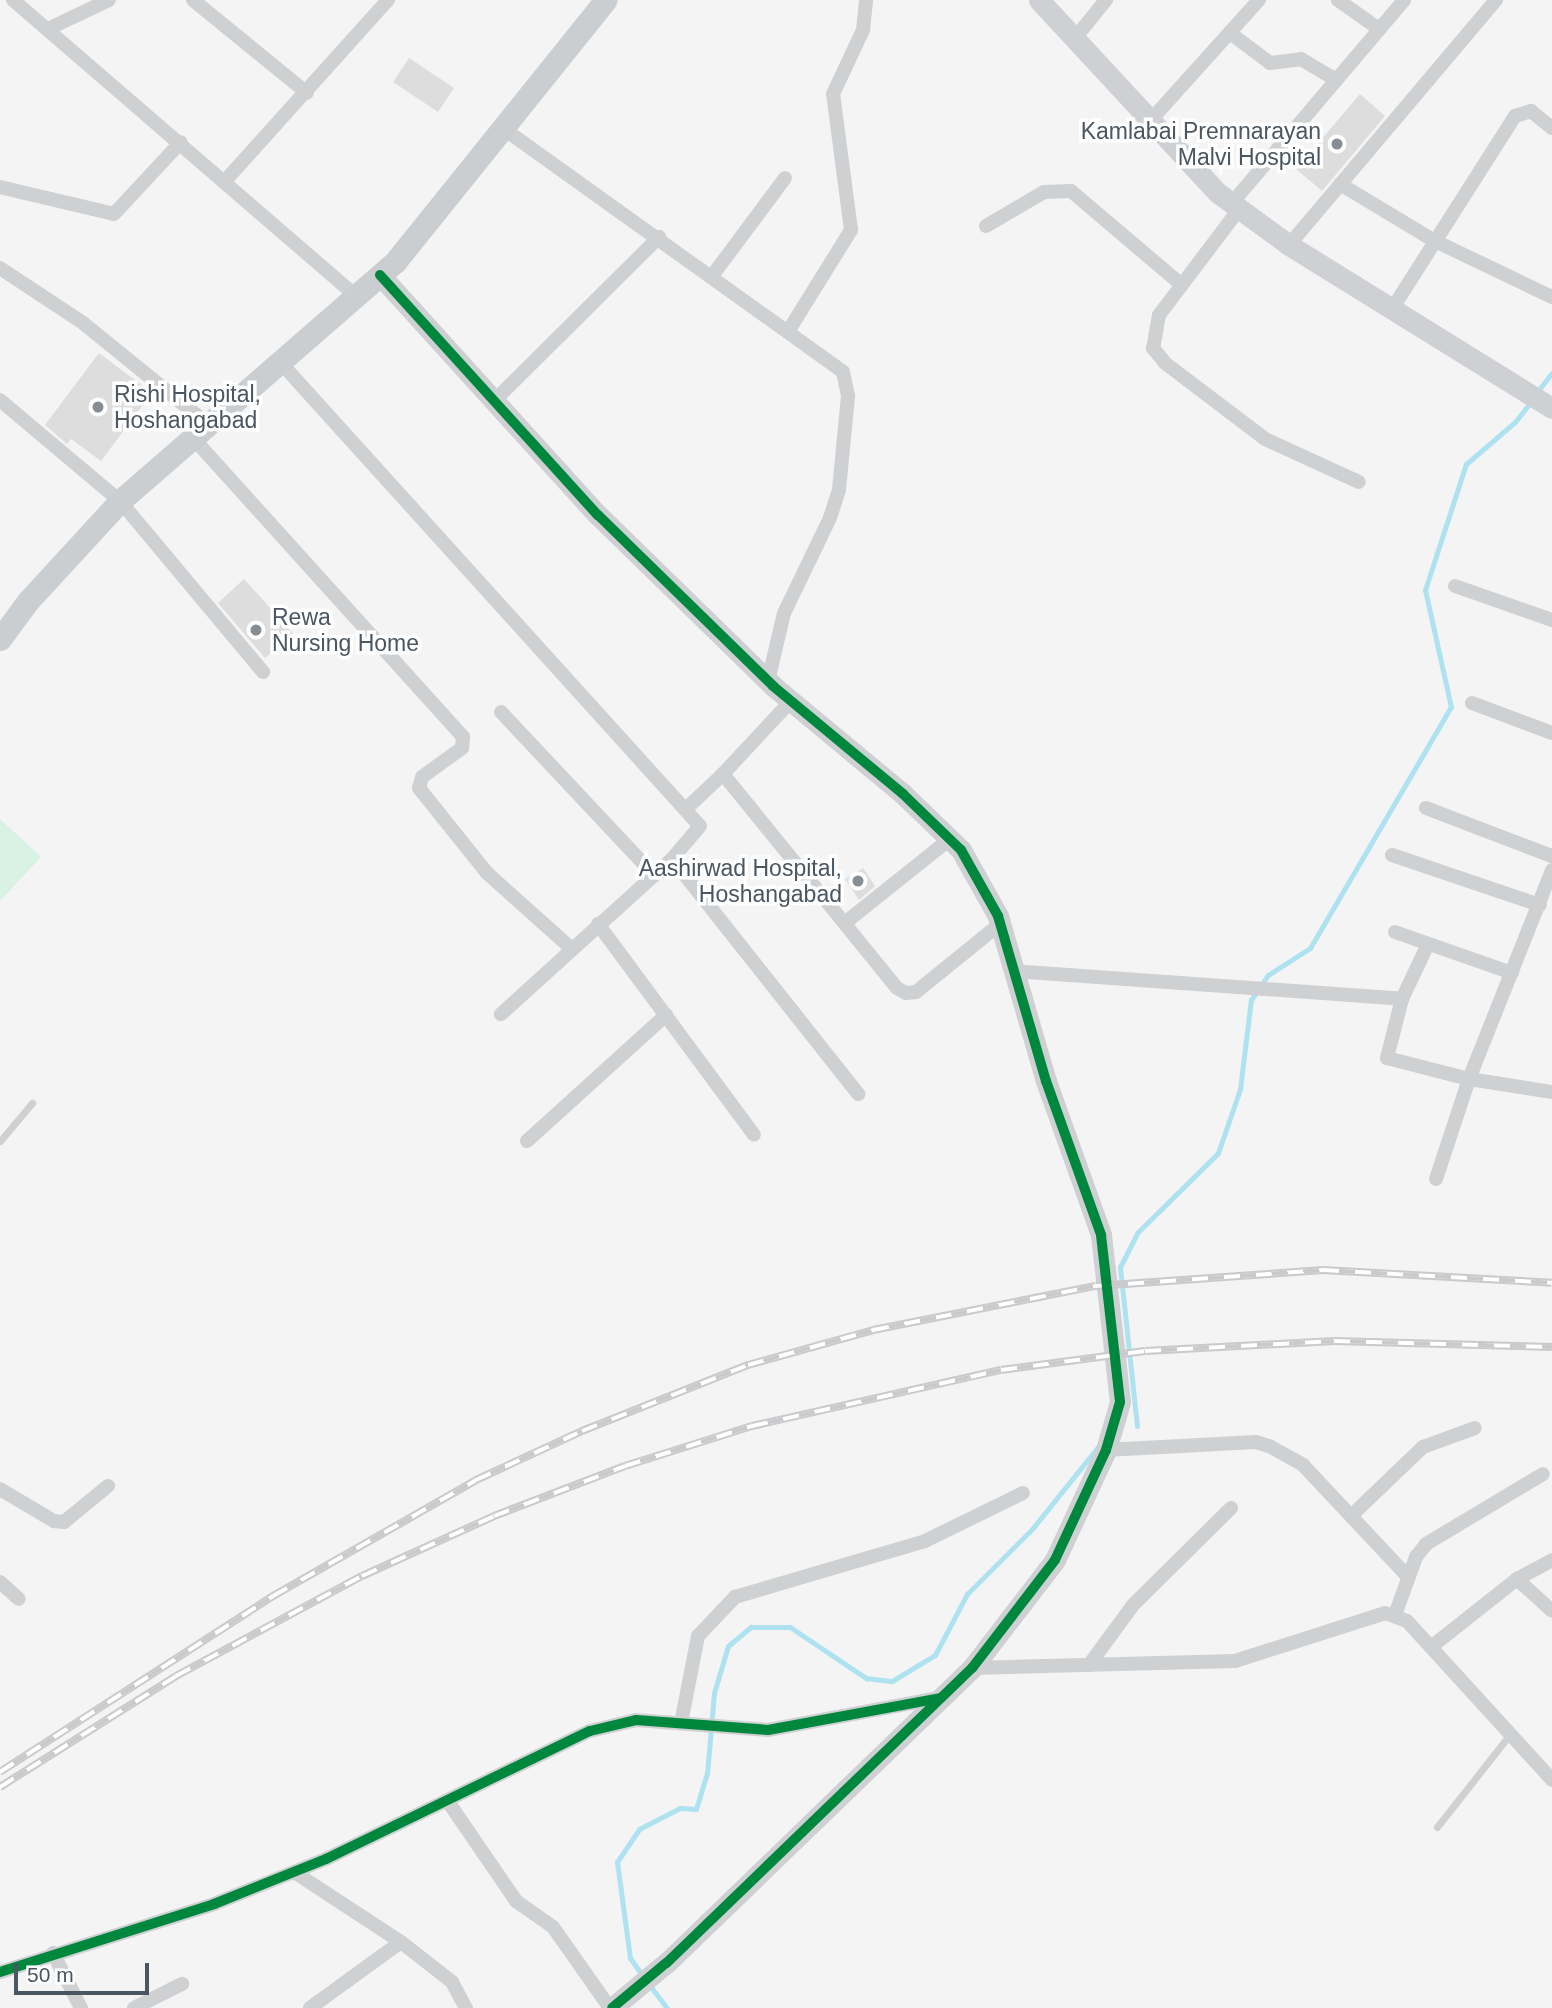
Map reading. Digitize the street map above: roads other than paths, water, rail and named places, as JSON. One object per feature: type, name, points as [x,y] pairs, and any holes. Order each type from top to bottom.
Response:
[{"type":"main road","points":[[0,639],[28,601],[120,500],[380,275],[504,129],[606,0]]},
{"type":"street","points":[[13,0],[50,28],[356,296]]},
{"type":"street","points":[[50,28],[109,0]]},
{"type":"street","points":[[193,0],[307,93]]},
{"type":"street","points":[[225,181],[388,0]]},
{"type":"street","points":[[789,330],[851,230],[832,94],[863,30],[866,0]]},
{"type":"street","points":[[1040,0],[1150,121],[1236,206],[1289,245],[1394,306],[1510,384],[1552,408]]},
{"type":"street","points":[[1076,37],[1106,0]]},
{"type":"street","points":[[1150,121],[1259,0]]},
{"type":"street","points":[[1338,0],[1379,29]]},
{"type":"street","points":[[1359,482],[1265,439],[1158,356],[1153,348],[1153,326],[1236,206],[1336,80],[1404,0]]},
{"type":"street","points":[[1289,245],[1496,0]]},
{"type":"street","points":[[1230,33],[1269,63],[1301,59],[1336,80]]},
{"type":"street","points":[[1394,306],[1515,116],[1531,111],[1552,128]]},
{"type":"street","points":[[504,129],[789,330],[843,372],[848,396],[839,490],[830,518],[784,613],[768,681]]},
{"type":"street","points":[[0,187],[114,214],[181,142]]},
{"type":"street","points":[[712,276],[785,178]]},
{"type":"street","points":[[1340,184],[1435,241],[1552,297]]},
{"type":"street","points":[[986,226],[1044,191],[1071,191],[1182,285]]},
{"type":"street","points":[[494,401],[659,237]]},
{"type":"street","points":[[0,268],[83,323],[201,431],[463,737],[462,748],[422,777],[419,788],[486,873],[572,949]]},
{"type":"street","points":[[380,275],[598,516],[768,681],[961,850],[1000,925],[1046,1081],[1101,1235],[1120,1402],[1106,1450],[1055,1559],[972,1668],[666,1963],[615,2005],[553,1927],[516,1901],[449,1802]]},
{"type":"street","points":[[281,363],[698,821],[698,832],[672,859],[501,1014]]},
{"type":"street","points":[[0,400],[120,500],[263,672]]},
{"type":"street","points":[[1455,586],[1552,620]]},
{"type":"street","points":[[687,808],[723,774],[791,701]]},
{"type":"street","points":[[1472,703],[1552,733]]},
{"type":"street","points":[[500,712],[654,876]]},
{"type":"street","points":[[723,774],[906,993],[916,992],[1000,925]]},
{"type":"street","points":[[1426,808],[1552,856]]},
{"type":"street","points":[[846,922],[950,839]]},
{"type":"street","points":[[1392,855],[1539,905]]},
{"type":"street","points":[[672,859],[858,1094]]},
{"type":"street","points":[[1436,1179],[1469,1079],[1552,870]]},
{"type":"street","points":[[598,924],[754,1135]]},
{"type":"street","points":[[1395,932],[1512,974]]},
{"type":"street","points":[[1428,944],[1402,999],[1387,1058],[1469,1079],[1552,1092]]},
{"type":"street","points":[[1014,971],[1402,999]]},
{"type":"street","points":[[527,1141],[666,1015]]},
{"type":"street","points":[[1351,1516],[1423,1447],[1475,1428]]},
{"type":"street","points":[[1106,1450],[1256,1442],[1303,1465],[1408,1577]]},
{"type":"street","points":[[1395,1615],[1408,1577],[1426,1544],[1544,1474]]},
{"type":"street","points":[[0,1489],[54,1521],[64,1522],[108,1486]]},
{"type":"street","points":[[688,1724],[698,1636],[735,1597],[925,1542],[1023,1493]]},
{"type":"street","points":[[1089,1665],[1133,1605],[1231,1508]]},
{"type":"street","points":[[1432,1647],[1517,1579],[1552,1560]]},
{"type":"street","points":[[1517,1579],[1552,1612]]},
{"type":"street","points":[[0,1582],[19,1599]]},
{"type":"street","points":[[972,1668],[1235,1661],[1376,1614],[1395,1615],[1407,1621],[1432,1647],[1552,1780]]},
{"type":"street","points":[[0,1972],[214,1904],[295,1872],[449,1802],[590,1731],[636,1720],[768,1730],[940,1698]]},
{"type":"street","points":[[295,1872],[401,1942],[452,1982],[466,2008]]},
{"type":"street","points":[[310,2008],[401,1942]]},
{"type":"street","points":[[53,1953],[76,2006]]},
{"type":"street","points":[[134,2008],[182,1984]]},
{"type":"lane","points":[[0,1141],[32,1103]]},
{"type":"lane","points":[[1437,1827],[1511,1732]]},
{"type":"waterway","points":[[1537,392],[1552,373]]},
{"type":"waterway","points":[[1137,1426],[1120,1267],[1138,1232],[1218,1153],[1240,1089],[1251,1000],[1268,975],[1310,948],[1451,707],[1425,590],[1466,464],[1515,422],[1532,400]]},
{"type":"waterway","points":[[642,1975],[630,1958],[617,1862],[639,1829],[680,1808],[696,1809],[707,1774],[714,1693],[728,1646],[751,1627],[790,1627],[866,1678],[892,1681],[935,1655],[967,1594],[1032,1529],[1098,1447]]},
{"type":"waterway","points":[[648,1983],[667,2008]]},
{"type":"railway","points":[[0,1772],[273,1596],[476,1480],[582,1431],[748,1365],[873,1330],[1096,1286],[1323,1270],[1552,1283]]},
{"type":"railway","points":[[0,1787],[176,1676],[362,1576],[494,1516],[625,1466],[752,1426],[1001,1370],[1145,1351],[1334,1341],[1552,1347]]},
{"type":"place","name":"Kamlabai Premnarayan Malvi Hospital","points":[[1337,144]]},
{"type":"place","name":"Rishi Hospital, Hoshangabad","points":[[98,407]]},
{"type":"place","name":"Rewa Nursing Home","points":[[256,630]]},
{"type":"place","name":"Aashirwad Hospital, Hoshangabad","points":[[858,881]]}]
